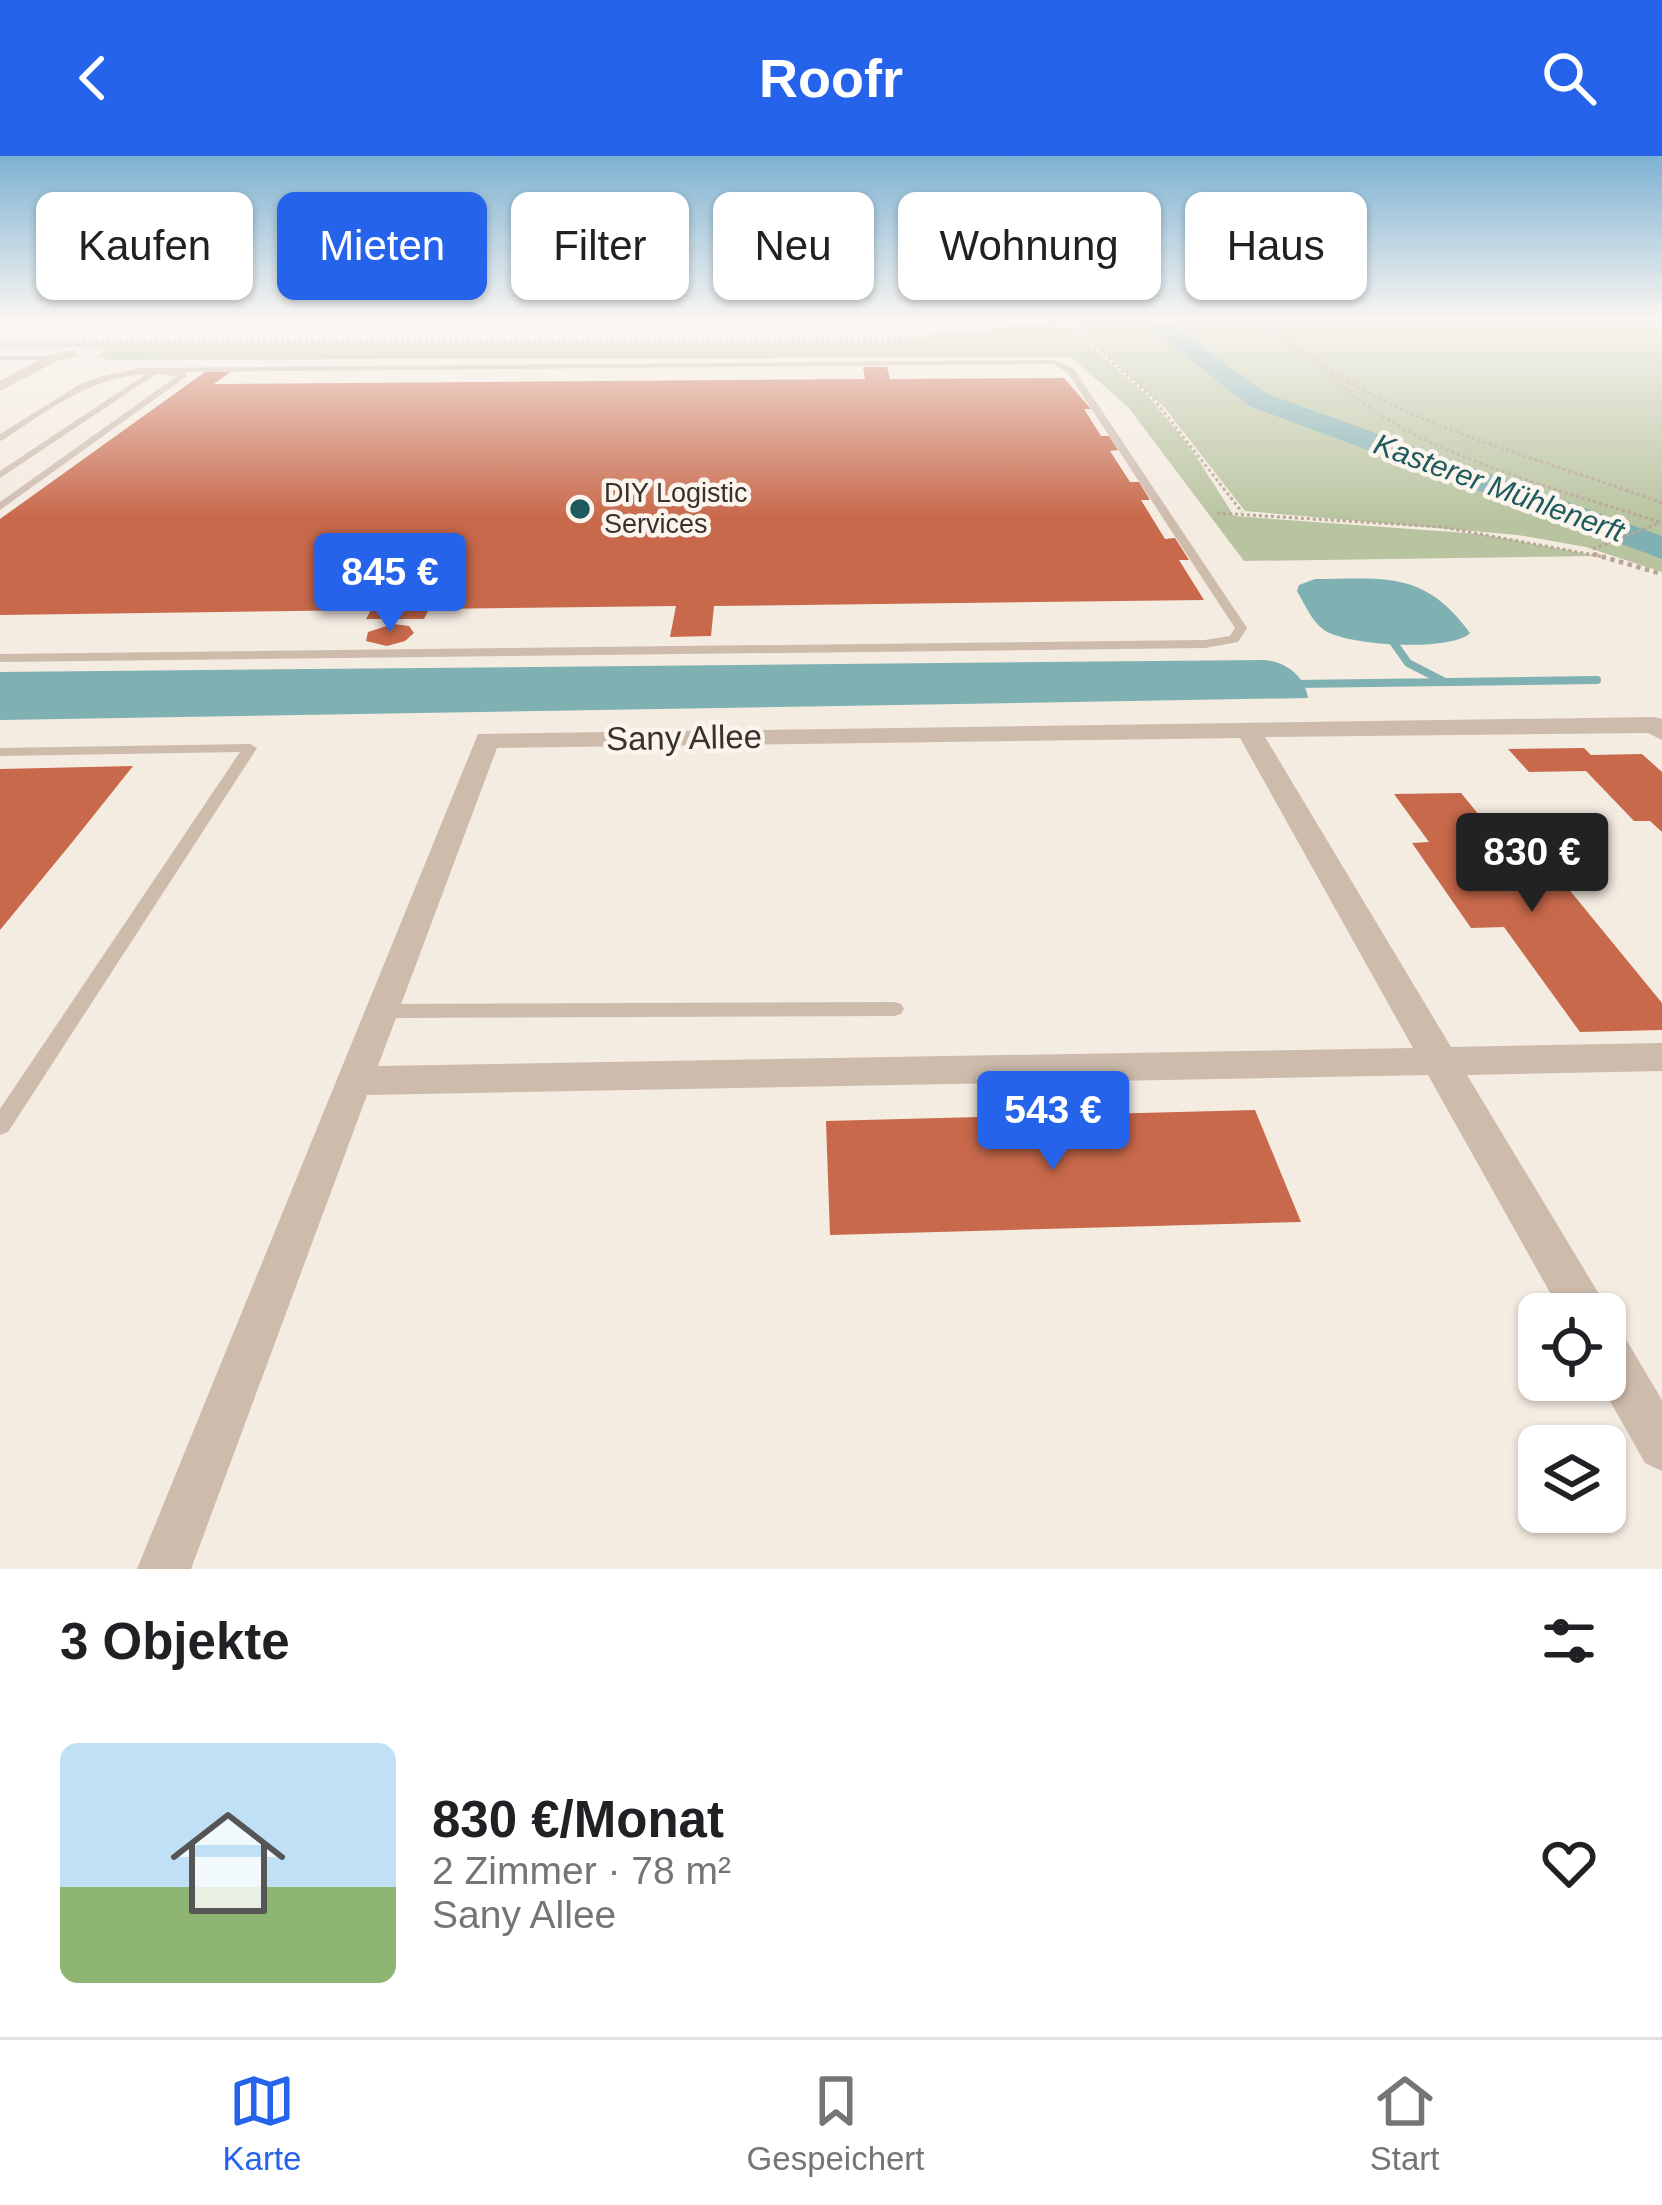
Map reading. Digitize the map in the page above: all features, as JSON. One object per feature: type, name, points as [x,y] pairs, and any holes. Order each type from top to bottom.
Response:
[{"type":"street","name":"Sany Allee","points":[[164,1569],[487,740],[1654,724],[1662,732]]},
{"type":"street","points":[[1248,730],[1574,1293]]},
{"type":"street","points":[[354,1082],[1662,1057]]},
{"type":"street","points":[[1626,1383],[1662,1445]]},
{"type":"lane","points":[[0,438],[84,386]]},
{"type":"lane","points":[[0,475],[133,386]]},
{"type":"lane","points":[[0,507],[167,386]]},
{"type":"lane","points":[[0,658],[1205,644],[1234,639],[1241,628],[1081,386]]},
{"type":"lane","points":[[0,752],[250,748],[0,1126]]},
{"type":"lane","points":[[382,1011],[894,1009]]},
{"type":"path","points":[[1139,386],[1245,514]]},
{"type":"path","points":[[1336,386],[1397,424],[1556,488],[1662,522]]},
{"type":"path","points":[[1359,386],[1662,503]]},
{"type":"path","points":[[1217,513],[1455,530],[1590,550],[1662,574]]},
{"type":"path","points":[[1590,550],[1662,522]]},
{"type":"green space","points":[[1104,386],[1136,386],[1149,397],[1192,450],[1234,516],[1480,534],[1598,556],[1244,561],[1128,407]]},
{"type":"green space","points":[[1140,386],[1236,386],[1256,401],[1662,554],[1662,572],[1586,547],[1518,535],[1245,511],[1164,407]]},
{"type":"green space","points":[[1244,386],[1662,386],[1662,546],[1263,400]]},
{"type":"water","points":[[1315,579],[1402,582],[1436,598],[1470,633],[1422,645],[1336,636],[1315,622],[1297,591],[1299,585]]},
{"type":"water","points":[[1265,660],[1293,672],[1308,698],[0,720],[0,672]]},
{"type":"building","name":"DIY Logistic Services","points":[[186,386],[1071,386],[1091,409],[1084,409],[1101,436],[1109,436],[1118,450],[1110,451],[1130,482],[1139,482],[1150,500],[1141,500],[1165,539],[1175,538],[1189,560],[1179,560],[1204,600],[714,606],[711,636],[670,637],[676,606],[429,609],[424,619],[366,619],[371,610],[0,615],[0,519]]},
{"type":"building","points":[[393,624],[409,626],[414,633],[387,646],[366,641],[368,632]]},
{"type":"building","points":[[1584,748],[1591,755],[1642,754],[1662,772],[1662,832],[1650,821],[1634,821],[1586,771],[1529,772],[1508,749]]},
{"type":"building","points":[[133,766],[74,840],[0,930],[0,769]]},
{"type":"building","points":[[1461,793],[1498,838],[1526,837],[1662,1003],[1662,1030],[1580,1032],[1504,927],[1471,928],[1412,843],[1429,842],[1394,794]]},
{"type":"building","points":[[1255,1110],[1301,1222],[830,1235],[826,1121]]},
{"type":"waterway","name":"Kasterer Mühlenerft","points":[[1239,386],[1258,400],[1662,548]]},
{"type":"waterway","points":[[1389,636],[1408,663],[1443,681]]},
{"type":"waterway","points":[[1294,684],[1597,680]]},
{"type":"place","name":"DIY Logistic Services","points":[[580,509]]}]
